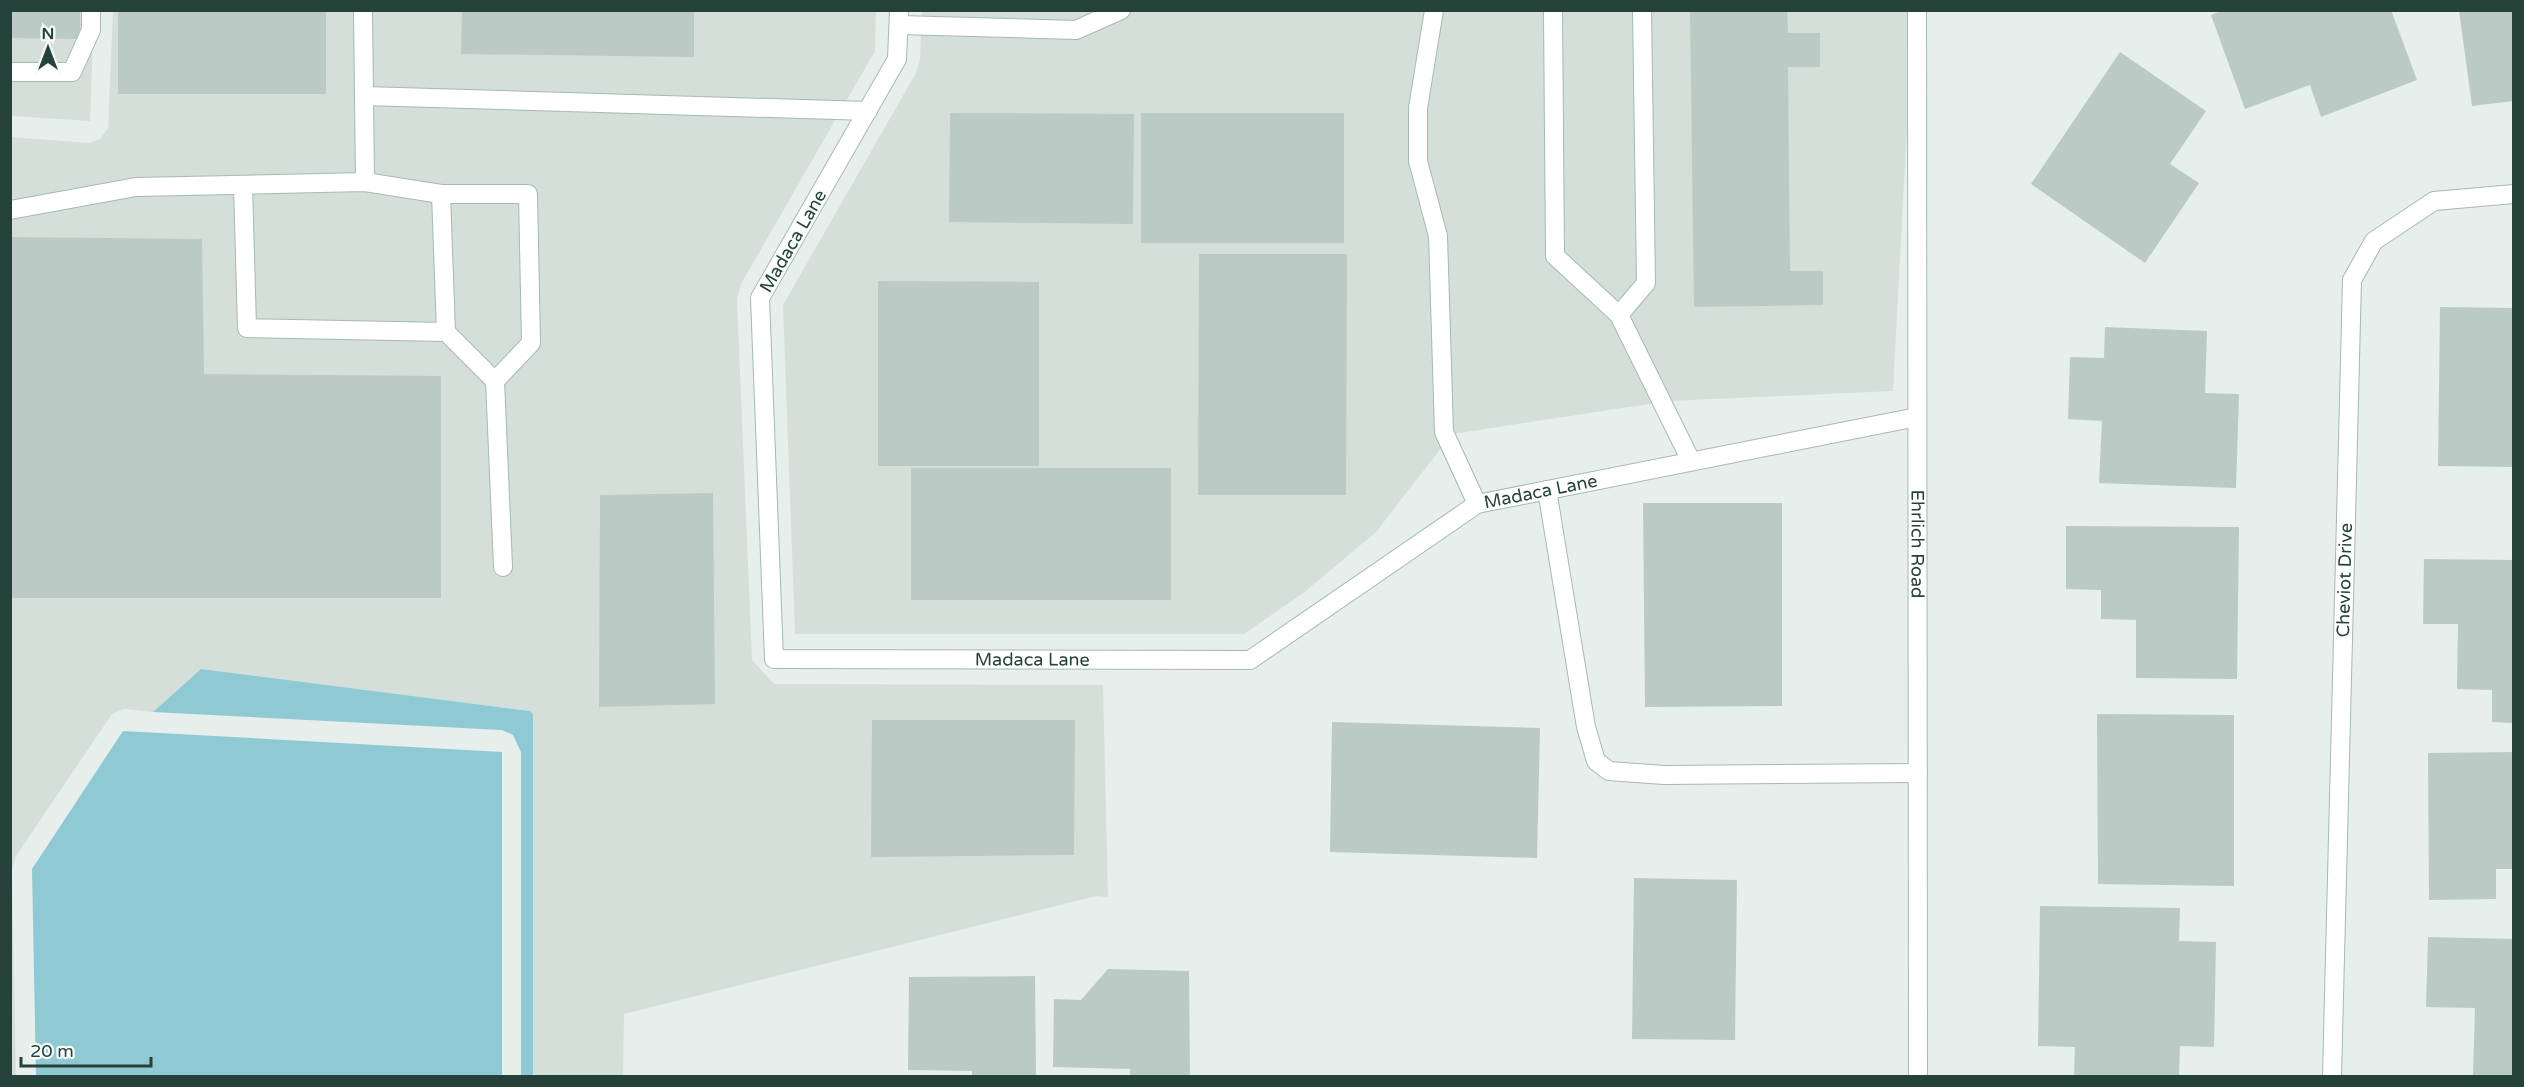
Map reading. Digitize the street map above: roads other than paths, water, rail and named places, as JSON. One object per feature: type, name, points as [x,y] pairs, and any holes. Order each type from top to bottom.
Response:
[{"type":"street","points":[[10,72],[72,72],[91,30],[92,10]]},
{"type":"street","points":[[363,10],[364,182]]},
{"type":"street","points":[[899,18],[1076,30],[1120,10]]},
{"type":"street","points":[[1434,10],[1418,108],[1418,161],[1438,236],[1444,432],[1476,504]]},
{"type":"street","points":[[1553,10],[1555,256],[1619,315],[1691,461]]},
{"type":"street","points":[[1619,315],[1646,283],[1642,10]]},
{"type":"street","name":"Ehrlich Road","points":[[1917,10],[1918,1077]]},
{"type":"street","name":"Madaca Lane","points":[[899,18],[897,59],[760,298],[774,659],[1250,660],[1476,504],[1917,417]]},
{"type":"street","points":[[364,96],[868,111]]},
{"type":"street","points":[[10,210],[136,187],[364,182],[441,194],[528,194],[531,343],[495,381]]},
{"type":"street","points":[[243,185],[247,328],[446,332]]},
{"type":"street","points":[[441,194],[446,332],[495,381],[503,567]]},
{"type":"street","name":"Cheviot Drive","points":[[2332,1077],[2352,280],[2374,241],[2434,201],[2514,194]]},
{"type":"street","points":[[1547,490],[1586,727],[1596,762],[1609,771],[1664,775],[1918,773]]},
{"type":"water","points":[[201,669],[530,711],[533,714],[533,1076],[521,1076],[521,752],[513,735],[502,730],[153,712]]},
{"type":"water","points":[[123,731],[502,752],[502,1076],[36,1076],[32,869]]}]
